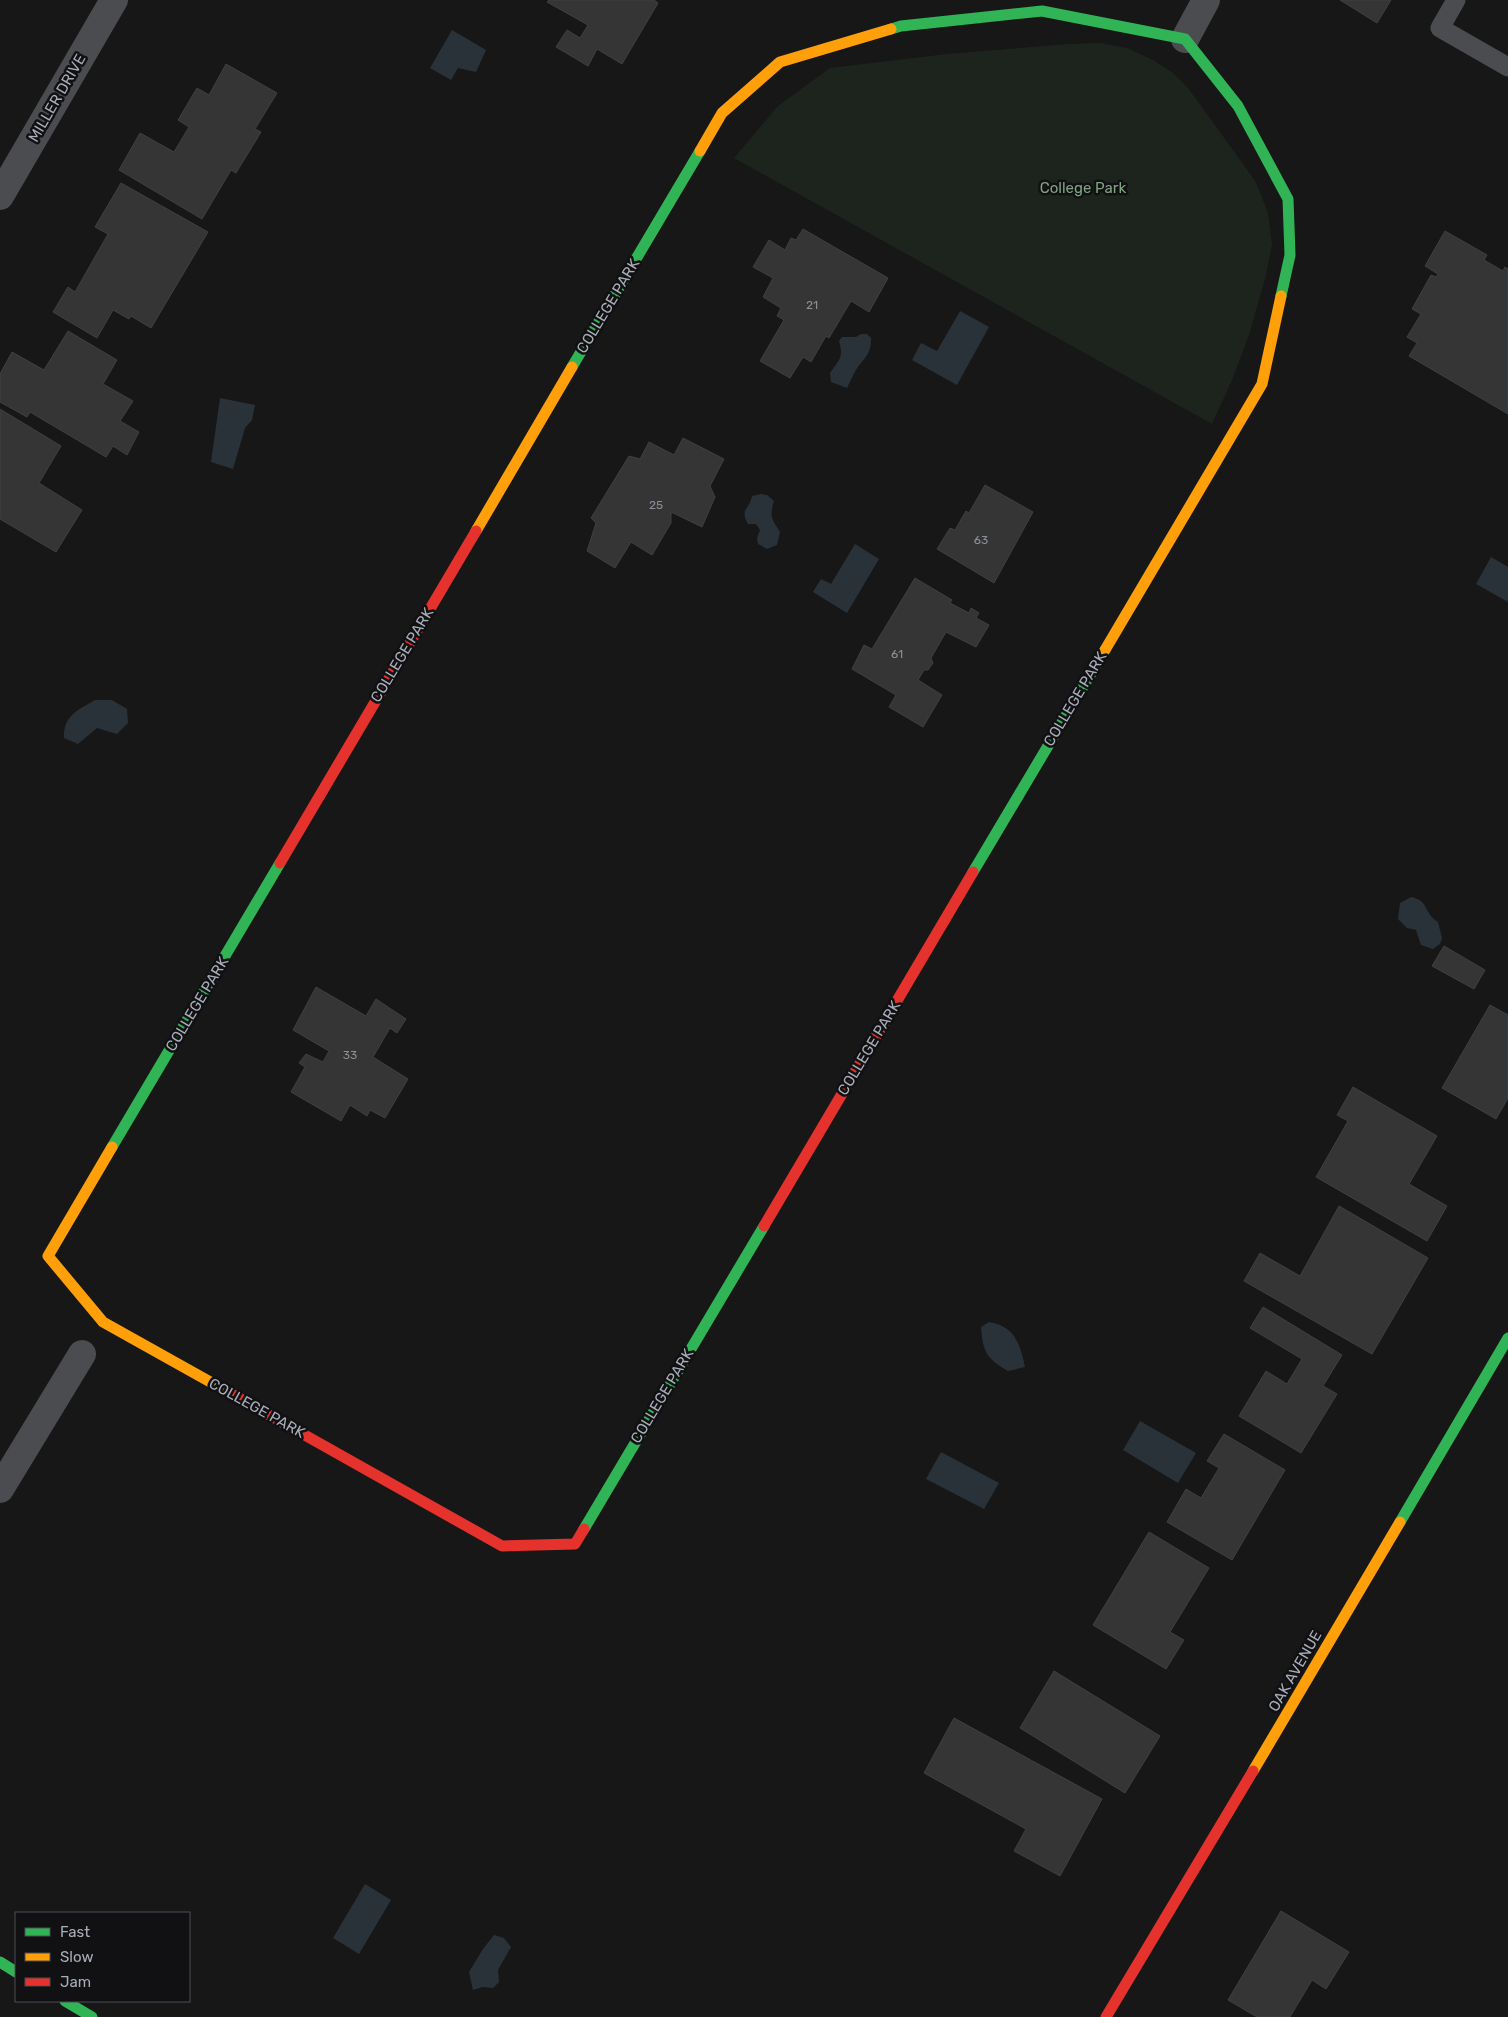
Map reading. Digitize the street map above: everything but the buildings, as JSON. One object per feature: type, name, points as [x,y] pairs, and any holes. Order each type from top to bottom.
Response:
[{"type":"street","name":"MILLER DRIVE","points":[[0,196],[114,0]]},
{"type":"street","points":[[1185,39],[1206,0]]},
{"type":"street","name":"COLLEGE PARK","points":[[1042,11],[1185,39],[1238,106],[1288,199],[1290,255],[1262,384],[575,1544],[502,1546],[103,1322],[48,1256],[722,113],[780,62],[901,26],[1042,11]]},
{"type":"street","name":"OAK AVENUE","points":[[1106,2017],[1234,1804],[1508,1338]]},
{"type":"street","points":[[0,1489],[82,1354]]},
{"type":"street","points":[[0,1962],[15,1971]]},
{"type":"street","points":[[67,2002],[92,2017]]},
{"type":"lane","points":[[1456,0],[1440,28],[1508,67]]},
{"type":"green space","name":"College Park","points":[[1100,43],[1127,48],[1153,60],[1173,73],[1188,88],[1256,182],[1268,213],[1272,244],[1266,275],[1250,332],[1233,378],[1212,424],[734,158],[778,106],[830,68],[947,54]]},
{"type":"shaded area","points":[[452,30],[486,50],[476,72],[458,68],[451,80],[430,68]]},
{"type":"shaded area","points":[[960,311],[989,327],[957,385],[912,360],[921,343],[937,351]]},
{"type":"shaded area","points":[[861,334],[867,334],[871,338],[870,349],[847,388],[831,382],[830,373],[841,355],[839,341],[842,337],[856,337]]},
{"type":"shaded area","points":[[220,398],[255,405],[252,420],[245,428],[233,469],[211,462]]},
{"type":"shaded area","points":[[767,495],[774,501],[772,518],[780,532],[777,545],[767,549],[758,544],[757,538],[760,530],[756,524],[748,524],[745,515],[752,496]]},
{"type":"shaded area","points":[[855,544],[879,559],[847,613],[813,592],[821,579],[831,584]]},
{"type":"shaded area","points":[[1491,557],[1508,567],[1508,602],[1476,584]]},
{"type":"shaded area","points":[[95,700],[112,700],[127,709],[128,723],[117,734],[97,728],[78,744],[64,738],[66,724],[73,714]]},
{"type":"shaded area","points":[[1411,897],[1421,901],[1433,919],[1438,922],[1442,938],[1440,944],[1433,949],[1421,945],[1416,930],[1407,928],[1398,919],[1400,903]]},
{"type":"shaded area","points":[[989,1322],[1005,1327],[1015,1337],[1025,1367],[1008,1371],[990,1358],[983,1343],[981,1327]]},
{"type":"shaded area","points":[[1140,1421],[1196,1453],[1178,1483],[1123,1450]]},
{"type":"shaded area","points":[[941,1452],[999,1483],[984,1509],[926,1479]]},
{"type":"shaded area","points":[[365,1884],[391,1900],[359,1954],[333,1938]]},
{"type":"shaded area","points":[[494,1935],[504,1938],[511,1947],[498,1970],[499,1982],[493,1988],[483,1987],[473,1990],[469,1972]]},
{"type":"traffic: fast","points":[[1042,11],[1185,39],[1238,106],[1288,199],[1290,255],[1281,296]]},
{"type":"traffic: fast","points":[[891,29],[901,26],[1042,11]]},
{"type":"traffic: fast","points":[[572,367],[700,151]]},
{"type":"traffic: fast","points":[[973,872],[1105,650]]},
{"type":"traffic: fast","points":[[112,1147],[280,863]]},
{"type":"traffic: fast","points":[[584,1529],[764,1226]]},
{"type":"traffic: fast","points":[[1400,1522],[1508,1338]]},
{"type":"traffic: fast","points":[[0,1962],[15,1971]]},
{"type":"traffic: fast","points":[[67,2002],[92,2017]]},
{"type":"traffic: slow","points":[[700,151],[722,113],[780,62],[891,29]]},
{"type":"traffic: slow","points":[[1105,650],[1262,384],[1281,296]]},
{"type":"traffic: slow","points":[[476,531],[572,367]]},
{"type":"traffic: slow","points":[[112,1147],[48,1256],[103,1322],[230,1393]]},
{"type":"traffic: slow","points":[[1253,1771],[1400,1522]]},
{"type":"traffic: jam","points":[[280,863],[476,531]]},
{"type":"traffic: jam","points":[[764,1226],[973,872]]},
{"type":"traffic: jam","points":[[230,1393],[502,1546],[575,1544],[584,1529]]},
{"type":"traffic: jam","points":[[1106,2017],[1253,1771]]}]
